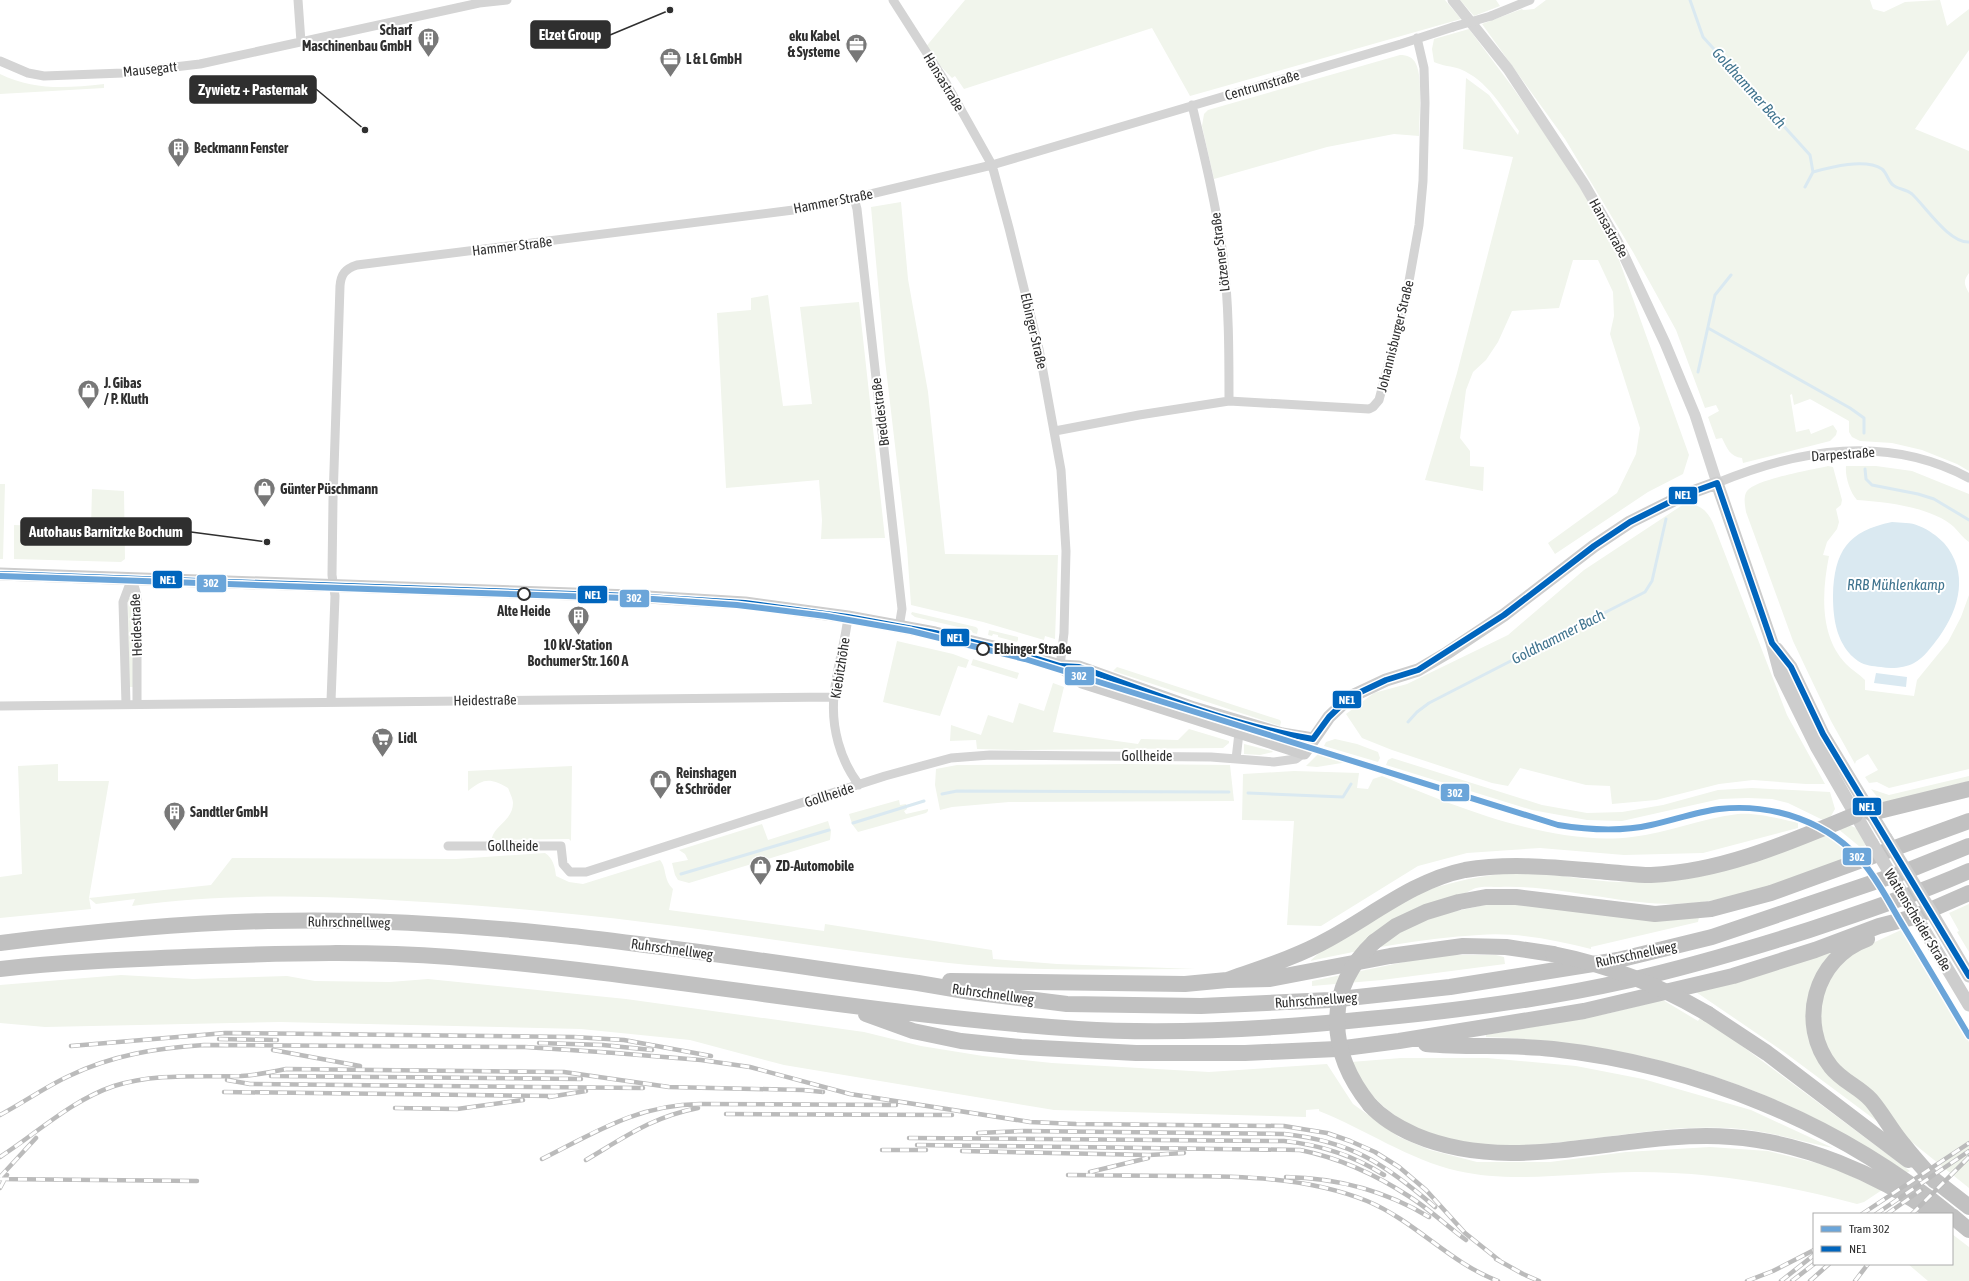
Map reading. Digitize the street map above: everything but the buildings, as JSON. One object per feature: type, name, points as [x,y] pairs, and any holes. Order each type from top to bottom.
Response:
[{"type":"highway","points":[[1871,813],[1969,789]]},
{"type":"highway","points":[[1227,980],[1283,960],[1328,940],[1395,900],[1429,882],[1464,870],[1508,866],[1651,875],[1696,870],[1739,860],[1824,829],[1855,815]]},
{"type":"highway","points":[[1933,1213],[1898,1190],[1852,1168],[1779,1144],[1756,1140],[1731,1137],[1681,1136],[1546,1151],[1501,1153],[1473,1151],[1431,1141],[1407,1131],[1387,1120],[1370,1104],[1352,1081],[1346,1068],[1338,1039],[1339,1005],[1352,970],[1366,950],[1384,934],[1412,918],[1450,904],[1486,897],[1516,897],[1655,914],[1711,909],[1771,893],[1969,821]]},
{"type":"highway","name":"Ruhrschnellweg","points":[[0,943],[173,925],[269,921],[389,922],[456,926],[582,937],[918,983],[971,992],[1067,1004],[1201,1006],[1330,1000],[1450,987],[1618,960],[1712,937],[1904,872],[1969,846]]},
{"type":"highway","name":"Ruhrschnellweg","points":[[0,969],[71,961],[320,952],[394,954],[582,970],[838,1004],[978,1020],[1065,1028],[1163,1032],[1210,1031],[1318,1024],[1448,1011],[1624,981],[1734,954],[1870,909],[1969,871]]},
{"type":"highway","points":[[1935,1181],[1902,1144],[1870,1099],[1840,1077],[1832,1068],[1820,1049],[1813,1024],[1814,1004],[1819,986],[1829,969],[1842,955],[1861,941],[1901,926],[1918,923],[1969,893]]},
{"type":"highway","points":[[838,1004],[913,1031],[961,1041],[1021,1047],[1136,1053],[1245,1054],[1337,1049],[1399,1041],[1584,1011],[1725,978],[1815,950],[1879,926],[1918,923]]},
{"type":"highway","points":[[918,983],[952,981],[1185,984],[1227,980],[1270,980],[1390,956],[1463,946],[1525,949],[1592,962],[1650,983],[1708,1014],[1768,1053],[1969,1207]]},
{"type":"highway","points":[[1399,1041],[1439,1045],[1522,1046],[1596,1055],[1676,1073],[1712,1084],[1766,1104],[1823,1132],[1900,1178],[1948,1213]]},
{"type":"highway","points":[[1953,1217],[1969,1230]]},
{"type":"highway","points":[[1953,1227],[1969,1237]]},
{"type":"main road","name":"Wattenscheider Straße","points":[[1717,483],[1772,642],[1780,673],[1798,710],[1855,815],[1918,923],[1969,1005]]},
{"type":"main road","points":[[1060,666],[1082,682],[1304,753],[1337,708],[1350,697],[1380,682],[1418,670],[1447,654],[1504,615],[1594,546],[1630,522],[1657,507],[1717,483]]},
{"type":"main road","points":[[0,574],[670,598],[775,607],[848,617],[899,627],[981,644],[1060,666],[1079,667],[1194,708],[1282,734],[1313,739]]},
{"type":"main road","name":"Wattenscheider Straße","points":[[1772,642],[1791,667],[1823,734],[1938,922],[1969,976]]},
{"type":"main road","points":[[1855,815],[1871,813]]},
{"type":"street","points":[[298,0],[301,42]]},
{"type":"street","name":"Mausegatt","points":[[0,61],[28,73],[44,76],[123,73],[200,64],[472,5],[507,0]]},
{"type":"street","name":"Hansastraße","points":[[893,0],[946,83],[992,165]]},
{"type":"street","name":"Hansastraße","points":[[1452,0],[1508,70],[1584,184],[1617,241],[1665,343],[1694,415],[1717,483]]},
{"type":"street","name":"Centrumstraße","points":[[992,165],[1491,16],[1530,0]]},
{"type":"street","name":"Johannisburger Straße","points":[[1055,431],[1139,415],[1229,401],[1369,409],[1373,407],[1379,400],[1406,298],[1419,225],[1423,174],[1425,103],[1424,68],[1417,38]]},
{"type":"street","name":"Lötzener Straße","points":[[1192,105],[1210,182],[1223,256],[1229,345],[1229,401]]},
{"type":"street","name":"Hammer Straße","points":[[332,586],[333,500],[340,286],[343,273],[346,270],[357,265],[801,209],[992,165]]},
{"type":"street","name":"Elbinger Straße","points":[[992,165],[1039,350],[1061,470],[1066,544],[1064,633],[1060,666]]},
{"type":"street","name":"Breddestraße","points":[[854,198],[857,209],[902,609],[899,627]]},
{"type":"street","name":"Darpestraße","points":[[1717,483],[1741,473],[1813,454],[1855,450],[1872,450],[1914,457],[1938,464],[1969,478]]},
{"type":"street","name":"Heidestraße","points":[[132,578],[137,596],[137,704]]},
{"type":"street","name":"Heidestraße","points":[[126,704],[124,602],[132,578]]},
{"type":"street","points":[[331,701],[335,596],[332,586]]},
{"type":"street","name":"Kiebitzhöhe","points":[[848,617],[833,697],[835,728],[841,754],[850,773],[859,785]]},
{"type":"street","name":"Heidestraße","points":[[0,706],[331,701],[833,697]]},
{"type":"street","points":[[1236,759],[1239,733]]},
{"type":"street","name":"Gollheide","points":[[448,846],[561,846],[564,864],[570,872],[586,872],[859,785],[951,758],[990,755],[1211,757],[1284,762],[1296,759],[1304,753]]},
{"type":"shaded area","points":[[965,0],[1445,0],[1461,19],[1190,96],[1152,28],[964,89],[955,76],[952,78],[924,49]]},
{"type":"shaded area","points":[[1460,0],[1496,0],[1500,6],[1474,16]]},
{"type":"shaded area","points":[[1546,0],[1870,0],[1873,9],[1884,12],[1905,2],[1940,0],[1947,26],[1969,9],[1969,50],[1915,129],[1969,151],[1969,273],[1965,283],[1969,293],[1969,471],[1957,464],[1922,450],[1892,443],[1860,441],[1852,437],[1849,432],[1849,421],[1810,399],[1794,405],[1792,394],[1790,395],[1796,432],[1809,429],[1811,434],[1833,425],[1837,431],[1836,435],[1830,441],[1743,463],[1742,458],[1735,456],[1729,451],[1722,438],[1716,439],[1708,417],[1719,411],[1716,405],[1705,408],[1676,330],[1633,252],[1565,139],[1482,24],[1522,9],[1534,9]]},
{"type":"shaded area","points":[[1469,29],[1511,85],[1550,141],[1586,197],[1618,257],[1689,455],[1683,474],[1648,492],[1555,554],[1548,543],[1617,493],[1636,454],[1640,428],[1610,334],[1614,316],[1613,292],[1598,260],[1573,260],[1559,308],[1512,311],[1498,342],[1486,360],[1473,372],[1466,390],[1460,438],[1470,451],[1470,466],[1484,467],[1483,491],[1425,480],[1457,373],[1513,157],[1463,149],[1466,78],[1489,95],[1518,135],[1519,131],[1494,96],[1478,80],[1460,69],[1434,62],[1432,49],[1434,39]]},
{"type":"shaded area","points":[[1400,55],[1411,58],[1415,62],[1418,70],[1420,88],[1419,136],[1394,134],[1327,147],[1214,179],[1202,126],[1204,114],[1208,110]]},
{"type":"shaded area","points":[[0,74],[39,86],[77,87],[104,84],[104,88],[0,94]]},
{"type":"shaded area","points":[[901,202],[908,279],[928,392],[945,554],[1058,555],[1055,639],[1045,636],[1044,640],[983,622],[911,605],[907,548],[885,360],[871,207]]},
{"type":"shaded area","points":[[768,295],[783,406],[812,404],[800,307],[859,302],[885,538],[821,539],[822,520],[819,480],[726,488],[717,313],[751,310],[751,298]]},
{"type":"shaded area","points":[[1828,466],[1833,467],[1842,500],[1841,505],[1836,509],[1839,522],[1837,529],[1827,542],[1823,555],[1829,556],[1824,598],[1827,627],[1837,653],[1846,664],[1865,680],[1865,690],[1914,696],[1917,680],[1948,642],[1961,617],[1969,595],[1969,769],[1889,788],[1877,782],[1869,783],[1865,777],[1878,770],[1868,754],[1856,761],[1855,764],[1831,721],[1793,641],[1746,512],[1745,496],[1747,491],[1752,487],[1772,479]]},
{"type":"shaded area","points":[[1846,466],[1876,466],[1912,471],[1969,494],[1969,542],[1945,520],[1921,510],[1895,504],[1857,500],[1848,484]]},
{"type":"shaded area","points":[[0,484],[5,484],[3,559],[0,559]]},
{"type":"shaded area","points":[[92,489],[124,491],[125,559],[121,562],[14,559],[14,525],[91,528]]},
{"type":"shaded area","points":[[1684,504],[1702,508],[1708,514],[1713,523],[1787,715],[1825,784],[1753,780],[1719,784],[1656,800],[1612,804],[1610,786],[1586,785],[1520,768],[1508,786],[1492,783],[1392,750],[1362,738],[1346,714],[1374,693],[1407,684],[1508,635],[1584,570]]},
{"type":"shaded area","points":[[128,598],[132,598],[131,620],[133,687],[129,687]]},
{"type":"shaded area","points":[[912,612],[976,627],[978,629],[977,634],[973,633],[971,630],[915,617],[911,614]]},
{"type":"shaded area","points":[[989,630],[1018,637],[1018,640],[1017,642],[998,637],[998,635],[988,635]]},
{"type":"shaded area","points":[[897,641],[953,654],[969,660],[966,668],[958,666],[940,716],[883,702]]},
{"type":"shaded area","points":[[973,659],[1019,673],[1017,679],[971,665]]},
{"type":"shaded area","points":[[1117,667],[1280,720],[1280,726],[1113,671]]},
{"type":"shaded area","points":[[1053,683],[1064,687],[1053,732],[1138,744],[1141,739],[1178,740],[1189,729],[1229,741],[1229,743],[1223,748],[1019,750],[977,749],[976,740],[950,741],[951,725],[981,735],[988,715],[1013,723],[1019,703],[1044,711]]},
{"type":"shaded area","points":[[1335,739],[1357,744],[1378,752],[1380,758],[1378,762],[1324,746],[1326,742]]},
{"type":"shaded area","points":[[1244,744],[1273,752],[1260,755],[1244,754]]},
{"type":"shaded area","points":[[1319,753],[1348,762],[1317,767],[1306,766]]},
{"type":"shaded area","points":[[1392,758],[1542,805],[1587,813],[1622,812],[1663,805],[1718,790],[1752,788],[1830,792],[1835,809],[1831,816],[1825,821],[1788,803],[1772,799],[1720,799],[1622,821],[1587,820],[1532,810],[1386,765],[1388,760]]},
{"type":"shaded area","points":[[58,764],[58,781],[109,781],[89,898],[91,909],[0,918],[0,877],[22,874],[18,766]]},
{"type":"shaded area","points":[[957,765],[1230,765],[1234,801],[1009,802],[952,807],[940,810],[935,785],[936,769]]},
{"type":"shaded area","points":[[572,766],[571,841],[569,839],[492,840],[495,831],[510,815],[513,803],[512,798],[508,788],[492,781],[478,784],[468,791],[468,771]]},
{"type":"shaded area","points":[[1294,771],[1359,773],[1357,788],[1368,789],[1373,779],[1382,776],[1440,800],[1504,822],[1570,836],[1602,838],[1632,837],[1738,814],[1768,816],[1798,823],[1798,828],[1703,853],[1624,855],[1540,848],[1467,853],[1418,866],[1321,926],[1287,925],[1294,821],[1242,820],[1243,774]]},
{"type":"shaded area","points":[[1969,776],[1969,781],[1882,803],[1871,789],[1889,795]]},
{"type":"shaded area","points":[[899,800],[900,805],[906,804],[907,809],[904,811],[906,814],[928,809],[928,811],[926,813],[858,832],[852,824],[849,814]]},
{"type":"shaded area","points":[[828,821],[831,831],[830,840],[689,883],[678,880],[675,875],[672,863],[688,860],[685,854],[679,850],[762,824],[768,840]]},
{"type":"shaded area","points":[[1849,825],[1856,828],[1867,845],[1860,847],[1837,828]]},
{"type":"shaded area","points":[[1827,835],[1853,857],[1766,888],[1721,899],[1698,903],[1653,903],[1544,889],[1522,887],[1485,887],[1471,890],[1429,917],[1485,905],[1530,905],[1699,917],[1698,922],[1591,947],[1591,949],[1535,938],[1493,934],[1415,941],[1310,961],[1319,953],[1361,925],[1406,899],[1437,887],[1461,881],[1511,873],[1535,873],[1619,882],[1646,882],[1673,879],[1751,861]]},
{"type":"shaded area","points":[[545,853],[550,857],[553,863],[556,876],[569,882],[583,884],[660,860],[664,866],[666,878],[673,889],[669,910],[824,931],[825,924],[992,950],[993,959],[1057,964],[1196,969],[1072,969],[980,966],[874,954],[616,919],[547,911],[443,903],[343,898],[252,897],[162,902],[132,906],[135,899],[96,904],[89,898],[211,885],[232,858],[456,859]]},
{"type":"shaded area","points":[[1969,904],[1969,952],[1957,932],[1959,931],[1949,913]]},
{"type":"shaded area","points":[[1901,930],[1969,1042],[1969,1188],[1903,1135],[1835,1061],[1825,1042],[1820,1024],[1820,1005],[1829,980],[1851,953]]},
{"type":"shaded area","points":[[1834,951],[1814,980],[1807,1003],[1806,1025],[1882,1125],[1784,1052],[1696,992]]},
{"type":"shaded area","points":[[1451,955],[1496,955],[1504,957],[1505,964],[1382,980],[1312,986],[1312,981],[1414,960]]},
{"type":"shaded area","points":[[121,975],[193,979],[287,976],[315,981],[390,982],[428,979],[626,999],[864,1032],[921,1046],[983,1056],[1052,1063],[1209,1072],[1327,1064],[1353,1104],[1399,1137],[1430,1150],[1477,1162],[1550,1162],[1626,1152],[1710,1147],[1768,1151],[1829,1166],[1882,1190],[1864,1202],[1857,1204],[1747,1180],[1693,1174],[1614,1172],[1524,1177],[1480,1175],[1458,1171],[1422,1160],[1319,1111],[1319,1109],[1306,1110],[1306,1117],[1054,1110],[784,1065],[690,1040],[581,1029],[280,1022],[45,1027],[0,1023],[0,985]]},
{"type":"shaded area","points":[[1663,1000],[1698,1021],[1700,1018],[1730,1037],[1910,1171],[1906,1173],[1846,1136],[1799,1110],[1747,1088],[1711,1075],[1638,1055],[1600,1048],[1524,1039],[1486,1037],[1486,1035],[1606,1014]]},
{"type":"shaded area","points":[[1401,1058],[1487,1058],[1576,1066],[1643,1079],[1751,1110],[1833,1148],[1760,1132],[1742,1129],[1718,1128],[1687,1128],[1562,1142],[1518,1145],[1476,1144],[1436,1135],[1400,1119],[1368,1091],[1351,1062]]},
{"type":"shaded area","points":[[1953,1235],[1969,1247],[1969,1281],[1928,1281],[1909,1265],[1953,1265]]},
{"type":"water","name":"RRB Mühlenkamp","points":[[1892,522],[1916,525],[1936,536],[1944,543],[1952,554],[1957,566],[1959,578],[1959,590],[1952,614],[1939,637],[1928,652],[1918,661],[1898,668],[1869,666],[1861,663],[1851,655],[1841,640],[1835,623],[1833,596],[1836,567],[1846,546],[1864,531]]},
{"type":"water","points":[[1876,673],[1907,677],[1906,687],[1874,683]]},
{"type":"waterway","name":"Goldhammer Bach","points":[[1690,0],[1703,37],[1810,155],[1813,172],[1805,187]]},
{"type":"waterway","name":"Goldhammer Bach","points":[[1813,172],[1848,164],[1867,164],[1882,169],[1891,183],[1912,194],[1946,231],[1961,241],[1969,242]]},
{"type":"waterway","name":"Goldhammer Bach","points":[[1698,372],[1715,295],[1731,275]]},
{"type":"waterway","name":"Goldhammer Bach","points":[[1708,328],[1850,408],[1864,418],[1864,433]]},
{"type":"waterway","name":"Goldhammer Bach","points":[[1865,469],[1866,479],[1872,485],[1918,494],[1934,499],[1969,520]]},
{"type":"waterway","name":"Goldhammer Bach","points":[[1408,722],[1417,712],[1429,703],[1645,592],[1652,581],[1666,519]]},
{"type":"waterway","points":[[1248,793],[1343,797],[1351,784]]},
{"type":"waterway","points":[[942,794],[957,791],[1229,792]]},
{"type":"waterway","points":[[853,823],[924,801]]},
{"type":"waterway","points":[[681,874],[829,830]]},
{"type":"railway","points":[[71,1046],[225,1033],[574,1037],[624,1040],[711,1056]]},
{"type":"railway","points":[[219,1039],[277,1040]]},
{"type":"railway","points":[[539,1043],[603,1045],[652,1050]]},
{"type":"railway","points":[[0,1115],[60,1080],[85,1069],[135,1054],[186,1046],[525,1047],[701,1060],[750,1067],[850,1094],[1030,1122],[1076,1124],[1284,1126],[1327,1133],[1375,1152],[1399,1167],[1426,1190],[1465,1233],[1500,1261]]},
{"type":"railway","points":[[273,1050],[360,1066]]},
{"type":"railway","points":[[0,1157],[69,1108],[99,1092],[129,1082],[161,1077],[241,1076],[286,1069],[564,1072],[669,1087],[803,1090],[823,1092]]},
{"type":"railway","points":[[271,1076],[581,1079]]},
{"type":"railway","points":[[227,1080],[250,1084],[643,1088]]},
{"type":"railway","points":[[549,1097],[586,1091]]},
{"type":"railway","points":[[224,1092],[554,1096]]},
{"type":"railway","points":[[395,1108],[457,1109],[523,1100]]},
{"type":"railway","points":[[542,1159],[599,1130],[656,1109],[700,1104],[896,1105]]},
{"type":"railway","points":[[586,1160],[653,1122],[698,1108]]},
{"type":"railway","points":[[726,1114],[952,1115]]},
{"type":"railway","points":[[978,1133],[1024,1131],[1284,1134],[1308,1137],[1329,1142],[1366,1157],[1400,1178],[1435,1207]]},
{"type":"railway","points":[[0,1177],[36,1138]]},
{"type":"railway","points":[[909,1138],[1284,1141],[1311,1145],[1336,1152],[1360,1162],[1384,1175]]},
{"type":"railway","points":[[1864,1213],[1969,1143]]},
{"type":"railway","points":[[917,1145],[1300,1150],[1343,1162],[1384,1181],[1431,1212],[1466,1240]]},
{"type":"railway","points":[[882,1150],[926,1150]]},
{"type":"railway","points":[[962,1151],[1149,1155],[1184,1153]]},
{"type":"railway","points":[[1877,1213],[1969,1151]]},
{"type":"railway","points":[[1913,1213],[1969,1157]]},
{"type":"railway","points":[[1090,1172],[1148,1158]]},
{"type":"railway","points":[[0,1188],[7,1175]]},
{"type":"railway","points":[[1068,1175],[1201,1176],[1249,1178],[1321,1187],[1367,1201],[1384,1209],[1401,1219],[1464,1264],[1498,1281]]},
{"type":"railway","points":[[1286,1177],[1342,1183],[1378,1193],[1396,1200],[1429,1217]]},
{"type":"railway","points":[[0,1179],[197,1181]]},
{"type":"railway","points":[[1888,1213],[1921,1190]]},
{"type":"railway","points":[[1747,1281],[1773,1271],[1813,1251]]},
{"type":"railway","points":[[1781,1281],[1813,1256]]},
{"type":"railway","points":[[1496,1259],[1539,1281]]},
{"type":"railway","points":[[1792,1281],[1813,1265]]},
{"type":"railway","points":[[1810,1281],[1828,1265]]},
{"type":"railway","points":[[1855,1281],[1867,1265]]},
{"type":"tram line","name":"302","points":[[0,576],[653,599],[737,605],[826,616],[911,631],[1025,659],[1558,825],[1593,829],[1628,829],[1719,809],[1760,809],[1780,813],[1800,819],[1835,837],[1851,850],[1865,865],[1969,1036]]},
{"type":"transit line","name":"NE1","points":[[0,574],[631,596],[745,603],[848,617],[935,633],[1018,653],[1060,666],[1079,667],[1224,718],[1313,739],[1329,717],[1350,697],[1386,680],[1418,670],[1504,615],[1594,546],[1630,522],[1684,495],[1717,483],[1772,643],[1791,667],[1823,734],[1969,976]]},
{"type":"place","name":"Elzet Group","points":[[670,10]]},
{"type":"place","name":"Scharf Maschinenbau GmbH","points":[[428,58]]},
{"type":"place","name":"eku Kabel & Systeme","points":[[856,64]]},
{"type":"place","name":"L & L GmbH","points":[[671,78]]},
{"type":"place","name":"Zywietz + Pasternak","points":[[365,130]]},
{"type":"place","name":"Beckmann Fenster","points":[[178,168]]},
{"type":"place","name":"J. Gibas / P. Kluth","points":[[88,410]]},
{"type":"place","name":"Günter Püschmann","points":[[264,508]]},
{"type":"place","name":"Autohaus Barnitzke Bochum","points":[[267,542]]},
{"type":"place","name":"Alte Heide","points":[[524,594]]},
{"type":"place","name":"10 kV-Station Bochumer Str. 160 A","points":[[578,636]]},
{"type":"place","name":"Elbinger Straße","points":[[983,649]]},
{"type":"place","name":"Lidl","points":[[383,758]]},
{"type":"place","name":"Reinshagen & Schröder","points":[[661,800]]},
{"type":"place","name":"Sandtler GmbH","points":[[174,832]]},
{"type":"place","name":"ZD-Automobile","points":[[760,886]]}]
